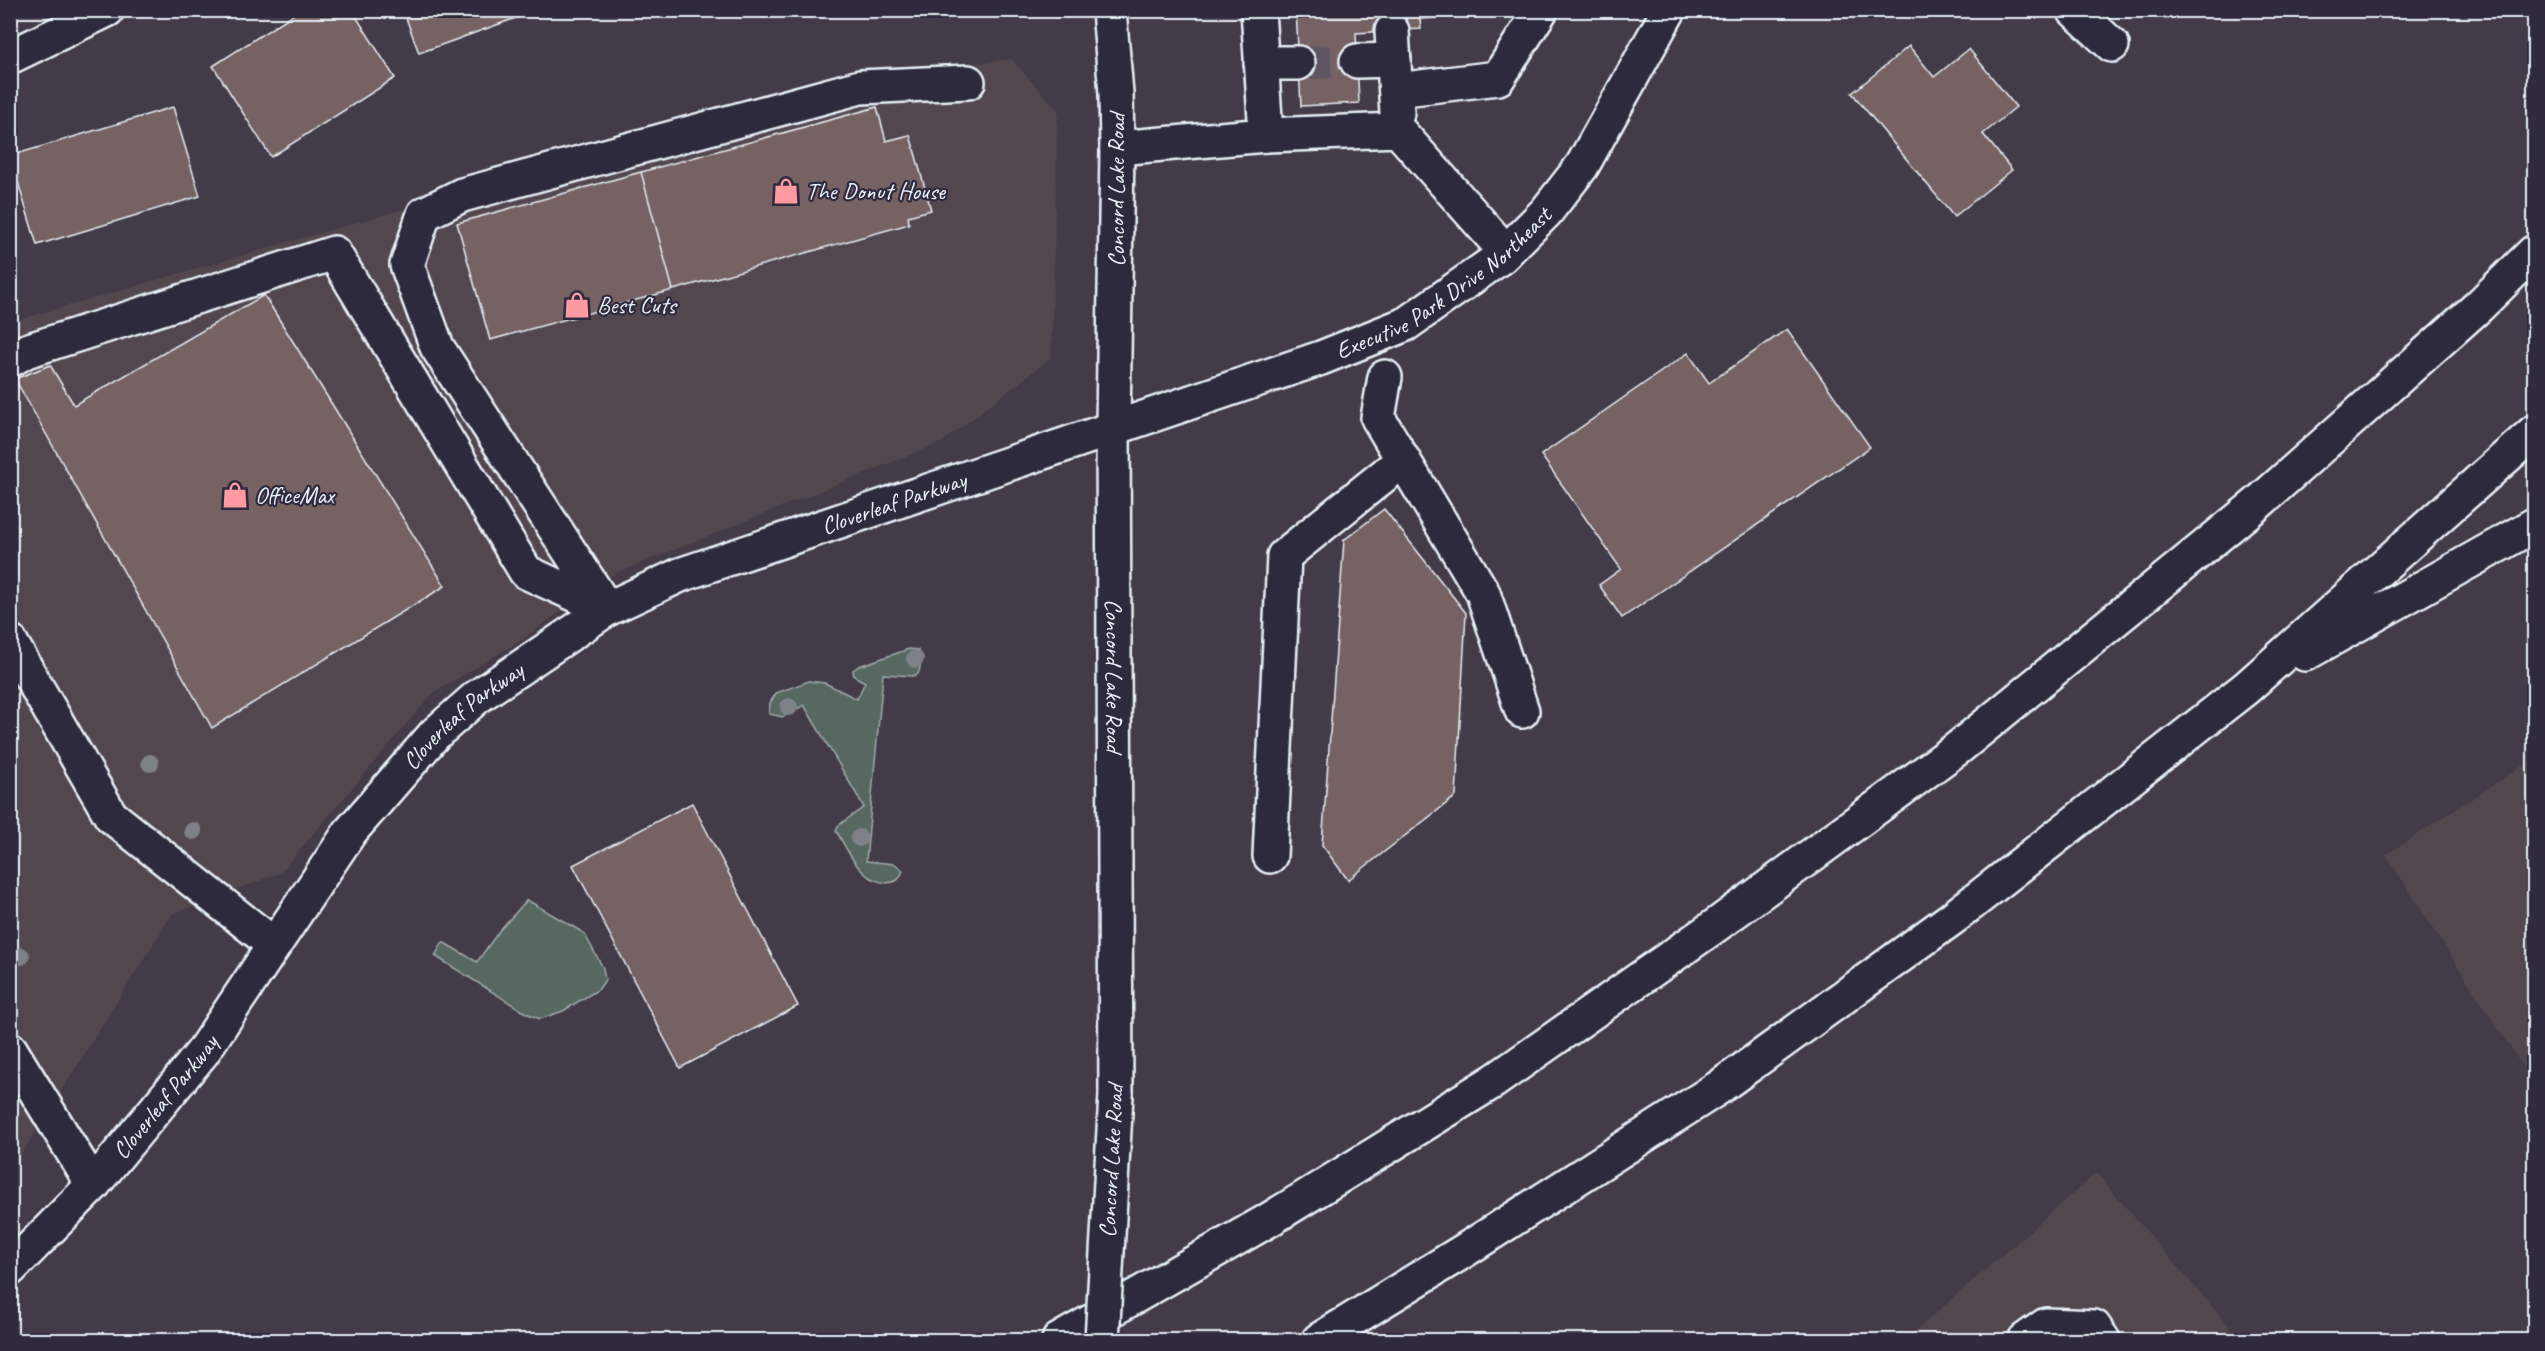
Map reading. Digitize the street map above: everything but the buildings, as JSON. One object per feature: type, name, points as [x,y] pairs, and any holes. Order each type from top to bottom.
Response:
[{"type":"main road","points":[[10,57],[107,10]]},
{"type":"main road","name":"Concord Lake Road","points":[[1102,1341],[1116,1095],[1113,427],[1117,148],[1116,93],[1109,10]]},
{"type":"main road","points":[[1258,10],[1266,135]]},
{"type":"main road","points":[[1357,61],[1394,60],[1498,78],[1541,10]]},
{"type":"main road","name":"Executive Park Drive Northeast","points":[[1113,427],[1321,358],[1407,324],[1506,252],[1546,212],[1582,166],[1669,10]]},
{"type":"main road","points":[[2074,10],[2112,45]]},
{"type":"main road","points":[[1394,60],[1398,130],[1506,252]]},
{"type":"main road","points":[[1261,63],[1298,63]]},
{"type":"main road","points":[[607,609],[437,347],[407,265],[424,214],[462,195],[860,87],[968,82]]},
{"type":"main road","points":[[1117,148],[1266,135],[1398,130]]},
{"type":"main road","points":[[1059,1341],[1267,1221],[1494,1081],[1715,926],[1958,748],[2258,504],[2480,306],[2535,252]]},
{"type":"main road","points":[[10,360],[26,351],[333,253],[526,572],[607,609]]},
{"type":"main road","points":[[1384,377],[1378,418],[1483,593],[1522,711]]},
{"type":"main road","name":"Cloverleaf Parkway","points":[[10,1269],[93,1185],[202,1053],[350,832],[435,734],[477,697],[607,609],[680,575],[1113,427]]},
{"type":"main road","points":[[1319,1341],[1718,1088],[1954,917],[2246,688],[2535,432]]},
{"type":"main road","points":[[1270,856],[1284,556],[1402,460]]},
{"type":"main road","points":[[2246,688],[2535,525]]},
{"type":"main road","points":[[10,641],[111,816],[274,945]]},
{"type":"main road","points":[[10,1049],[93,1185]]},
{"type":"main road","points":[[2025,1341],[2046,1325],[2094,1327],[2103,1341]]},
{"type":"shaded area","points":[[1011,59],[1058,110],[1051,358],[942,442],[614,574],[517,643],[433,693],[280,873],[172,914],[11,1171],[11,322],[862,77]]},
{"type":"shaded area","points":[[2534,758],[2534,1084],[2386,855]]},
{"type":"shaded area","points":[[2096,1173],[2241,1340],[1905,1340]]},
{"type":"green space","points":[[909,649],[918,650],[920,653],[921,662],[918,674],[913,676],[883,674],[866,861],[895,864],[903,870],[896,881],[885,882],[872,878],[858,867],[836,831],[839,825],[864,807],[804,705],[783,717],[769,714],[770,703],[776,693],[809,681],[825,683],[857,699],[865,682],[854,676],[853,670]]},
{"type":"green space","points":[[527,900],[584,933],[603,968],[605,980],[599,989],[563,1011],[540,1019],[526,1013],[435,956],[443,942],[477,962],[499,931]]},
{"type":"tunnel","points":[[1298,63],[1357,61]]},
{"type":"place","name":"The Donut House","points":[[786,191]]},
{"type":"place","name":"Best Cuts","points":[[577,305]]},
{"type":"place","name":"OfficeMax","points":[[235,495]]}]
